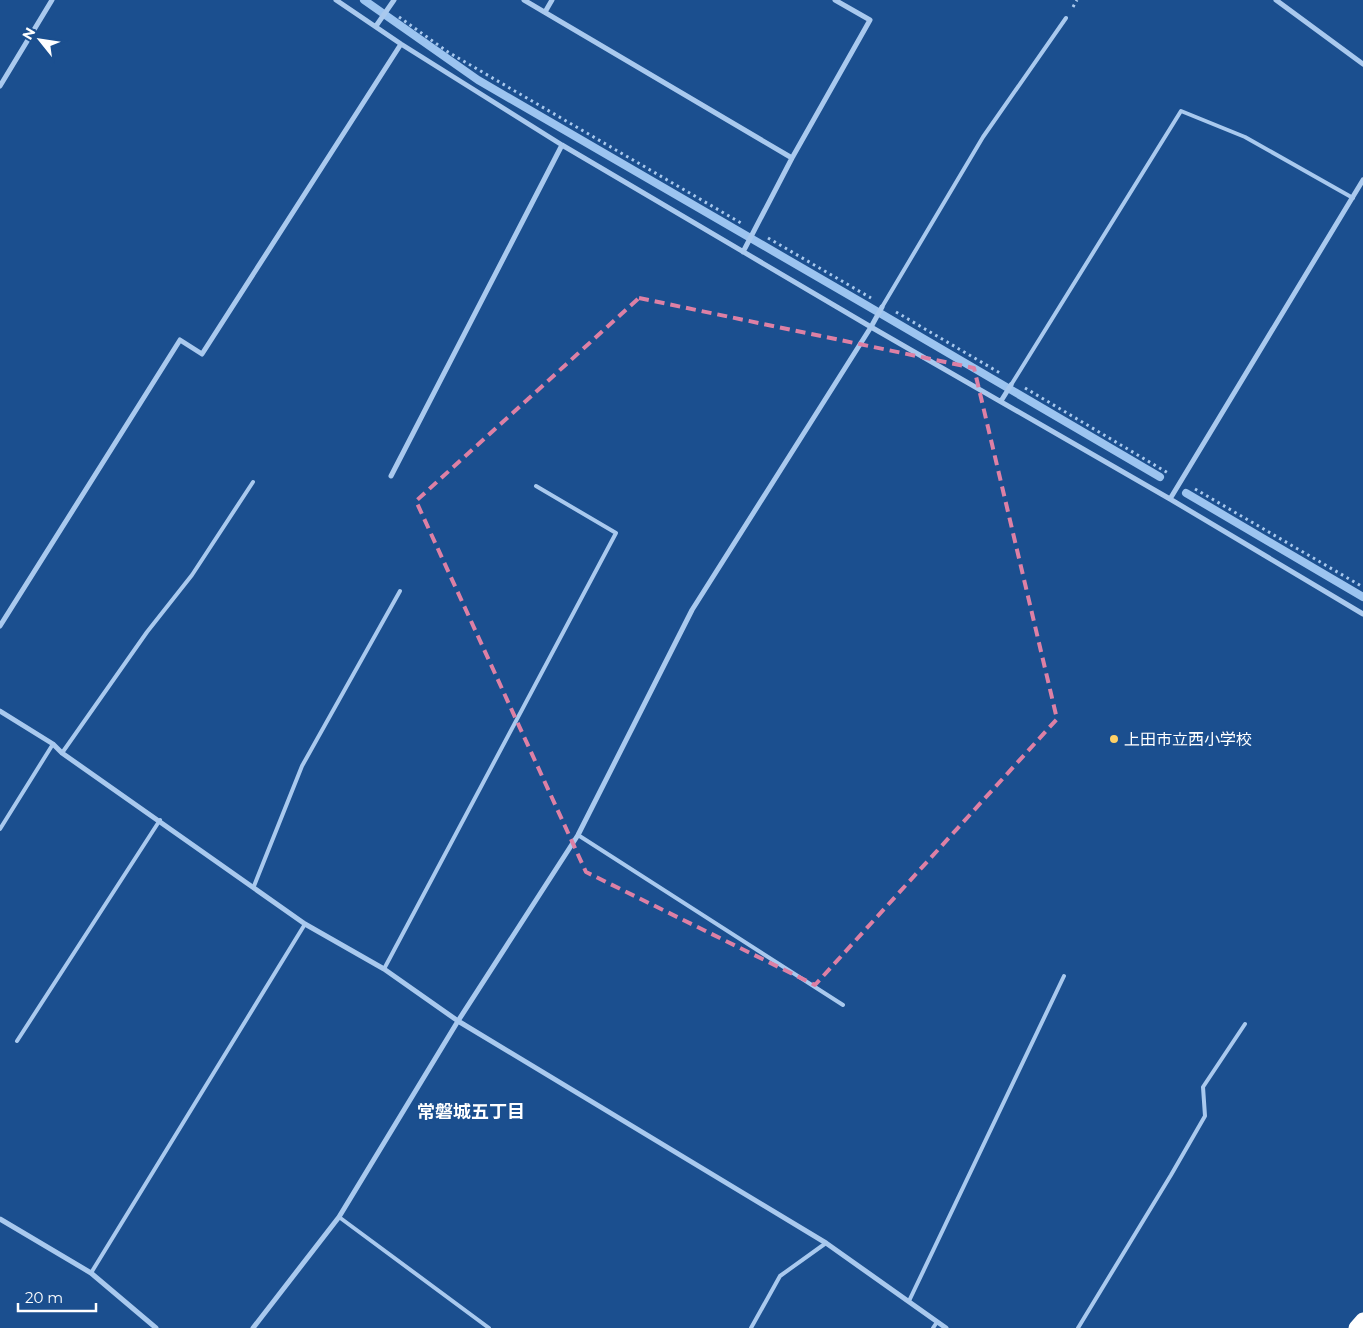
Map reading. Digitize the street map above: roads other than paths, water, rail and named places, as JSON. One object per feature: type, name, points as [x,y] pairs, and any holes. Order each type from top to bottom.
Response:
[{"type":"highway","points":[[1356,1328],[1363,1320]]},
{"type":"street","points":[[0,86],[52,0]]},
{"type":"street","points":[[336,0],[401,44],[562,145],[871,327],[1170,499],[1363,614]]},
{"type":"street","points":[[376,26],[389,10],[394,0]]},
{"type":"street","points":[[524,0],[792,158]]},
{"type":"street","points":[[545,12],[552,0]]},
{"type":"street","points":[[743,252],[792,158],[870,20],[835,0]]},
{"type":"street","points":[[1276,0],[1363,64]]},
{"type":"street","points":[[0,626],[180,340],[202,354],[401,44]]},
{"type":"street","points":[[391,476],[562,145]]},
{"type":"street","points":[[1170,499],[1363,180]]},
{"type":"street","points":[[253,1328],[339,1217],[458,1021],[578,835],[692,610],[883,306]]},
{"type":"street","points":[[1001,401],[1012,383]]},
{"type":"street","points":[[0,711],[53,744],[62,753],[254,886],[305,924],[384,970],[458,1021],[826,1243],[946,1328]]},
{"type":"street","points":[[0,1219],[91,1273],[156,1328]]},
{"type":"lane","points":[[883,306],[982,137],[1066,18]]},
{"type":"lane","points":[[1012,383],[1181,111],[1246,137],[1353,198]]},
{"type":"lane","points":[[62,753],[147,632],[192,575],[254,482]]},
{"type":"lane","points":[[384,970],[616,533],[536,486]]},
{"type":"lane","points":[[254,886],[302,766],[400,591]]},
{"type":"lane","points":[[0,829],[53,744]]},
{"type":"lane","points":[[17,1041],[160,820]]},
{"type":"lane","points":[[578,835],[843,1005]]},
{"type":"lane","points":[[91,1273],[305,924]]},
{"type":"lane","points":[[909,1301],[1064,976]]},
{"type":"lane","points":[[1078,1328],[1205,1116],[1203,1087],[1245,1024]]},
{"type":"lane","points":[[339,1217],[489,1328]]},
{"type":"lane","points":[[751,1328],[780,1276],[826,1243]]},
{"type":"lane","points":[[933,1328],[937,1322]]},
{"type":"waterway","points":[[364,0],[478,80],[1160,477]]},
{"type":"waterway","points":[[1186,493],[1363,597]]},
{"type":"place","name":"上田市立西小学校","points":[[1114,739]]},
{"type":"district","name":"常磐城五丁目","points":[[471,1112]]}]
